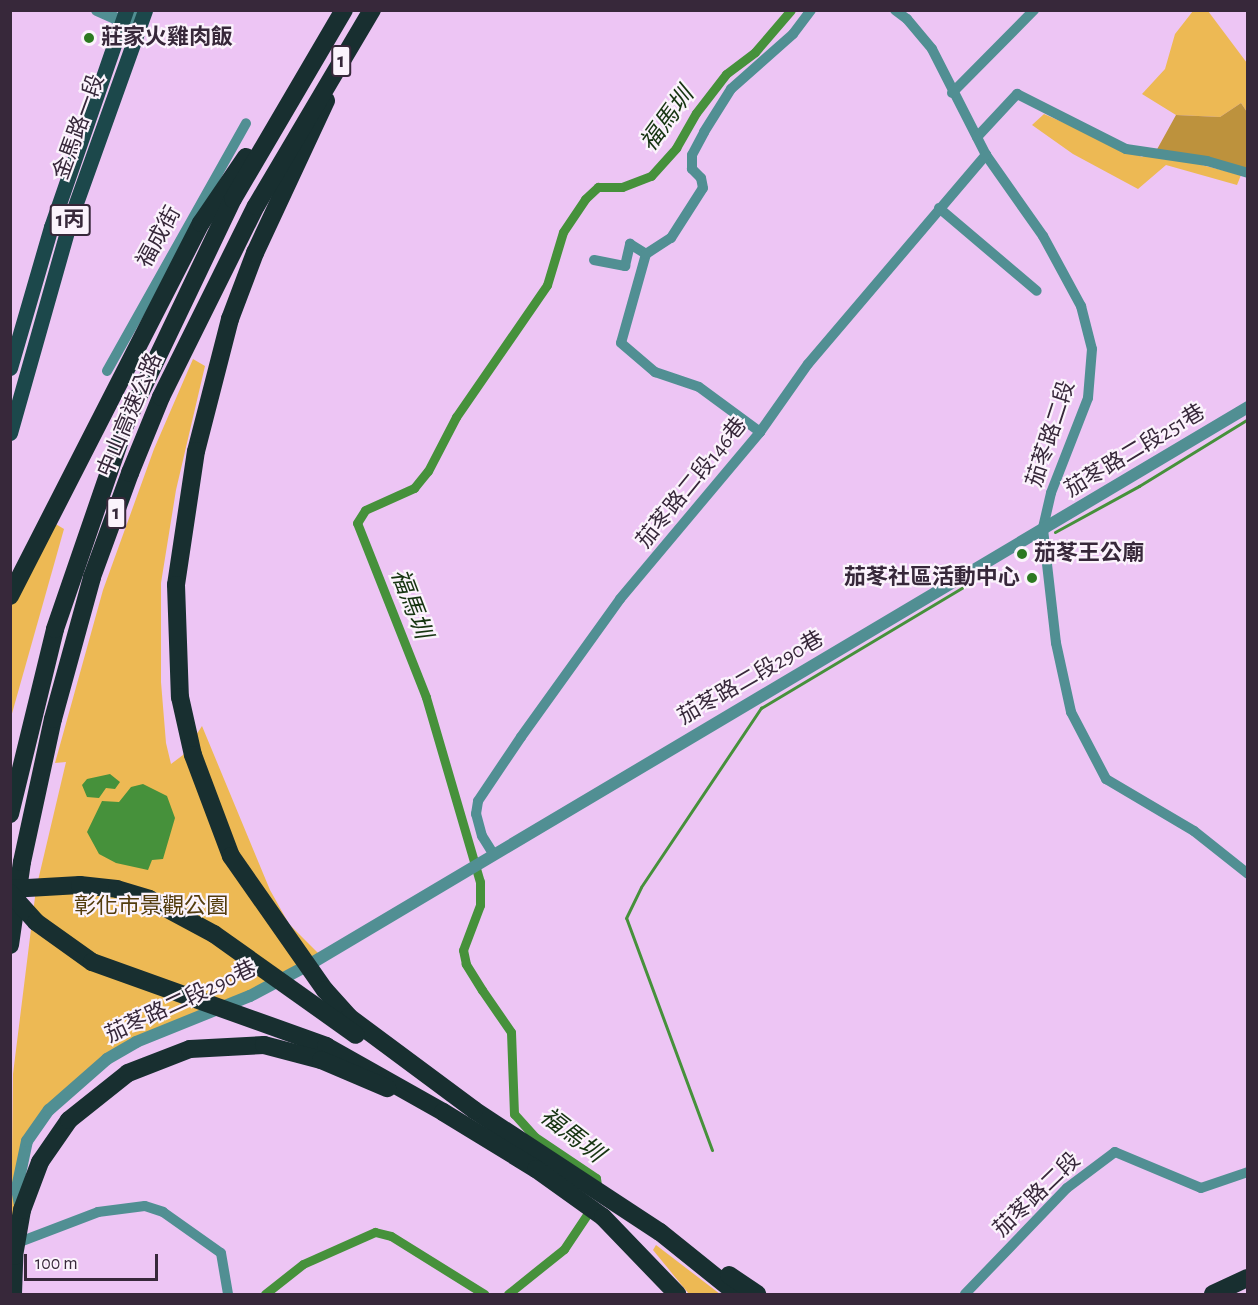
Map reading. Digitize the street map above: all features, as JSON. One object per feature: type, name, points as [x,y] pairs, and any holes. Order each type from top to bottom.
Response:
[{"type":"highway","name":"中山高速公路","points":[[10,814],[55,629],[126,423],[195,274],[284,108],[344,10]]},
{"type":"highway","name":"中山高速公路","points":[[10,945],[22,862],[53,719],[103,546],[161,396],[245,227],[310,112],[372,10]]},
{"type":"highway","points":[[338,66],[321,116],[255,253],[230,319],[196,452],[176,585],[180,697],[193,755],[231,856],[325,990],[349,1017],[474,1110]]},
{"type":"highway","points":[[10,596],[201,223],[236,170],[284,108]]},
{"type":"highway","points":[[10,891],[80,885],[117,889],[149,899],[214,934],[368,1044],[549,1157],[690,1255],[757,1294]]},
{"type":"highway","points":[[10,891],[36,922],[92,962],[326,1046],[413,1094],[536,1169],[603,1217],[677,1294]]},
{"type":"highway","points":[[13,1294],[14,1256],[22,1210],[40,1162],[84,1105],[128,1073],[190,1049],[209,1045],[264,1045],[289,1049],[377,1086],[413,1094]]},
{"type":"highway","points":[[690,1255],[737,1294]]},
{"type":"highway","points":[[654,1269],[667,1294]]},
{"type":"highway","points":[[1213,1294],[1248,1278]]},
{"type":"main road","name":"金馬路一段","points":[[10,433],[71,217],[142,12]]},
{"type":"main road","name":"金馬路一段","points":[[10,368],[51,227],[124,16]]},
{"type":"street","points":[[97,10],[124,16],[142,12]]},
{"type":"street","points":[[760,432],[699,387],[655,372],[621,343],[646,254],[671,238],[699,198],[702,178],[692,169],[692,155],[731,89],[793,34],[811,10]]},
{"type":"street","name":"茄苳路二段","points":[[895,10],[907,19],[932,49],[952,93],[986,154],[1043,236],[1081,306],[1092,349],[1088,398],[1051,493],[1043,529],[1056,643],[1071,712],[1089,753],[1106,779],[1194,831],[1248,874]]},
{"type":"street","points":[[907,19],[916,10]]},
{"type":"street","points":[[952,93],[1034,10]]},
{"type":"street","points":[[977,137],[1017,94],[1126,149],[1207,161],[1248,173]]},
{"type":"street","name":"福成街","points":[[107,371],[246,123]]},
{"type":"street","name":"茄苳路二段146巷","points":[[494,855],[482,836],[476,814],[478,801],[620,599],[760,432],[808,364],[986,154]]},
{"type":"street","points":[[939,208],[1037,291]]},
{"type":"street","points":[[594,260],[625,266],[630,244],[646,254]]},
{"type":"street","name":"茄苳路二段251巷","points":[[1043,529],[1248,407]]},
{"type":"street","name":"茄苳路二段290巷","points":[[14,1247],[22,1217],[17,1188],[27,1142],[49,1110],[107,1059],[136,1042],[278,981],[480,864],[1043,529]]},
{"type":"street","points":[[22,1217],[42,1162],[64,1134],[127,1078],[166,1064]]},
{"type":"street","name":"茄苳路二段","points":[[965,1294],[1067,1188],[1115,1152],[1201,1188],[1248,1172]]},
{"type":"street","points":[[14,1247],[98,1212],[145,1206],[163,1212],[221,1253],[228,1294]]},
{"type":"green space","points":[[1193,11],[1208,11],[1247,63],[1247,112],[1241,103],[1220,117],[1176,115],[1142,94],[1165,69],[1175,34]]},
{"type":"green space","points":[[1044,114],[1142,157],[1151,152],[1241,175],[1237,185],[1166,165],[1138,189],[1073,154],[1032,125]]},
{"type":"green space","name":"彰化市景觀公園","points":[[193,359],[205,366],[176,490],[161,583],[161,682],[166,743],[171,764],[183,755],[202,726],[270,890],[289,924],[322,957],[90,1069],[30,1138],[11,1243],[13,1074],[36,889],[66,762],[55,763],[103,590],[154,449]]},
{"type":"green space","points":[[49,520],[64,529],[11,717],[11,606]]},
{"type":"green space","points":[[656,1245],[720,1294],[689,1294],[653,1250]]},
{"type":"shaded area","points":[[1241,103],[1247,112],[1247,171],[1155,153],[1176,115],[1220,117]]},
{"type":"shaded area","points":[[110,774],[120,782],[115,789],[106,788],[99,798],[87,797],[82,785],[87,779]]},
{"type":"shaded area","points":[[143,784],[167,796],[175,818],[163,859],[152,860],[148,870],[116,863],[99,854],[87,832],[102,801],[119,802],[131,787]]},
{"type":"waterway","name":"福馬圳","points":[[598,1191],[596,1178],[535,1137],[514,1114],[511,1032],[466,964],[463,950],[480,905],[480,882],[426,697],[357,523],[365,510],[414,488],[428,471],[456,417],[547,285],[563,232],[585,199],[598,187],[622,187],[651,176],[676,148],[696,113],[726,74],[755,52],[791,10]]},
{"type":"waterway","points":[[1055,532],[1139,486],[1248,419]]},
{"type":"waterway","points":[[712,1150],[626,918],[641,887],[761,708],[970,583]]},
{"type":"waterway","name":"福馬圳","points":[[508,1294],[564,1249],[592,1207]]},
{"type":"waterway","points":[[265,1294],[303,1264],[375,1232],[391,1236],[484,1294]]},
{"type":"place","name":"莊家火雞肉飯","points":[[89,38]]},
{"type":"place","name":"茄苳王公廟","points":[[1022,554]]},
{"type":"place","name":"茄苳社區活動中心","points":[[1032,578]]}]
